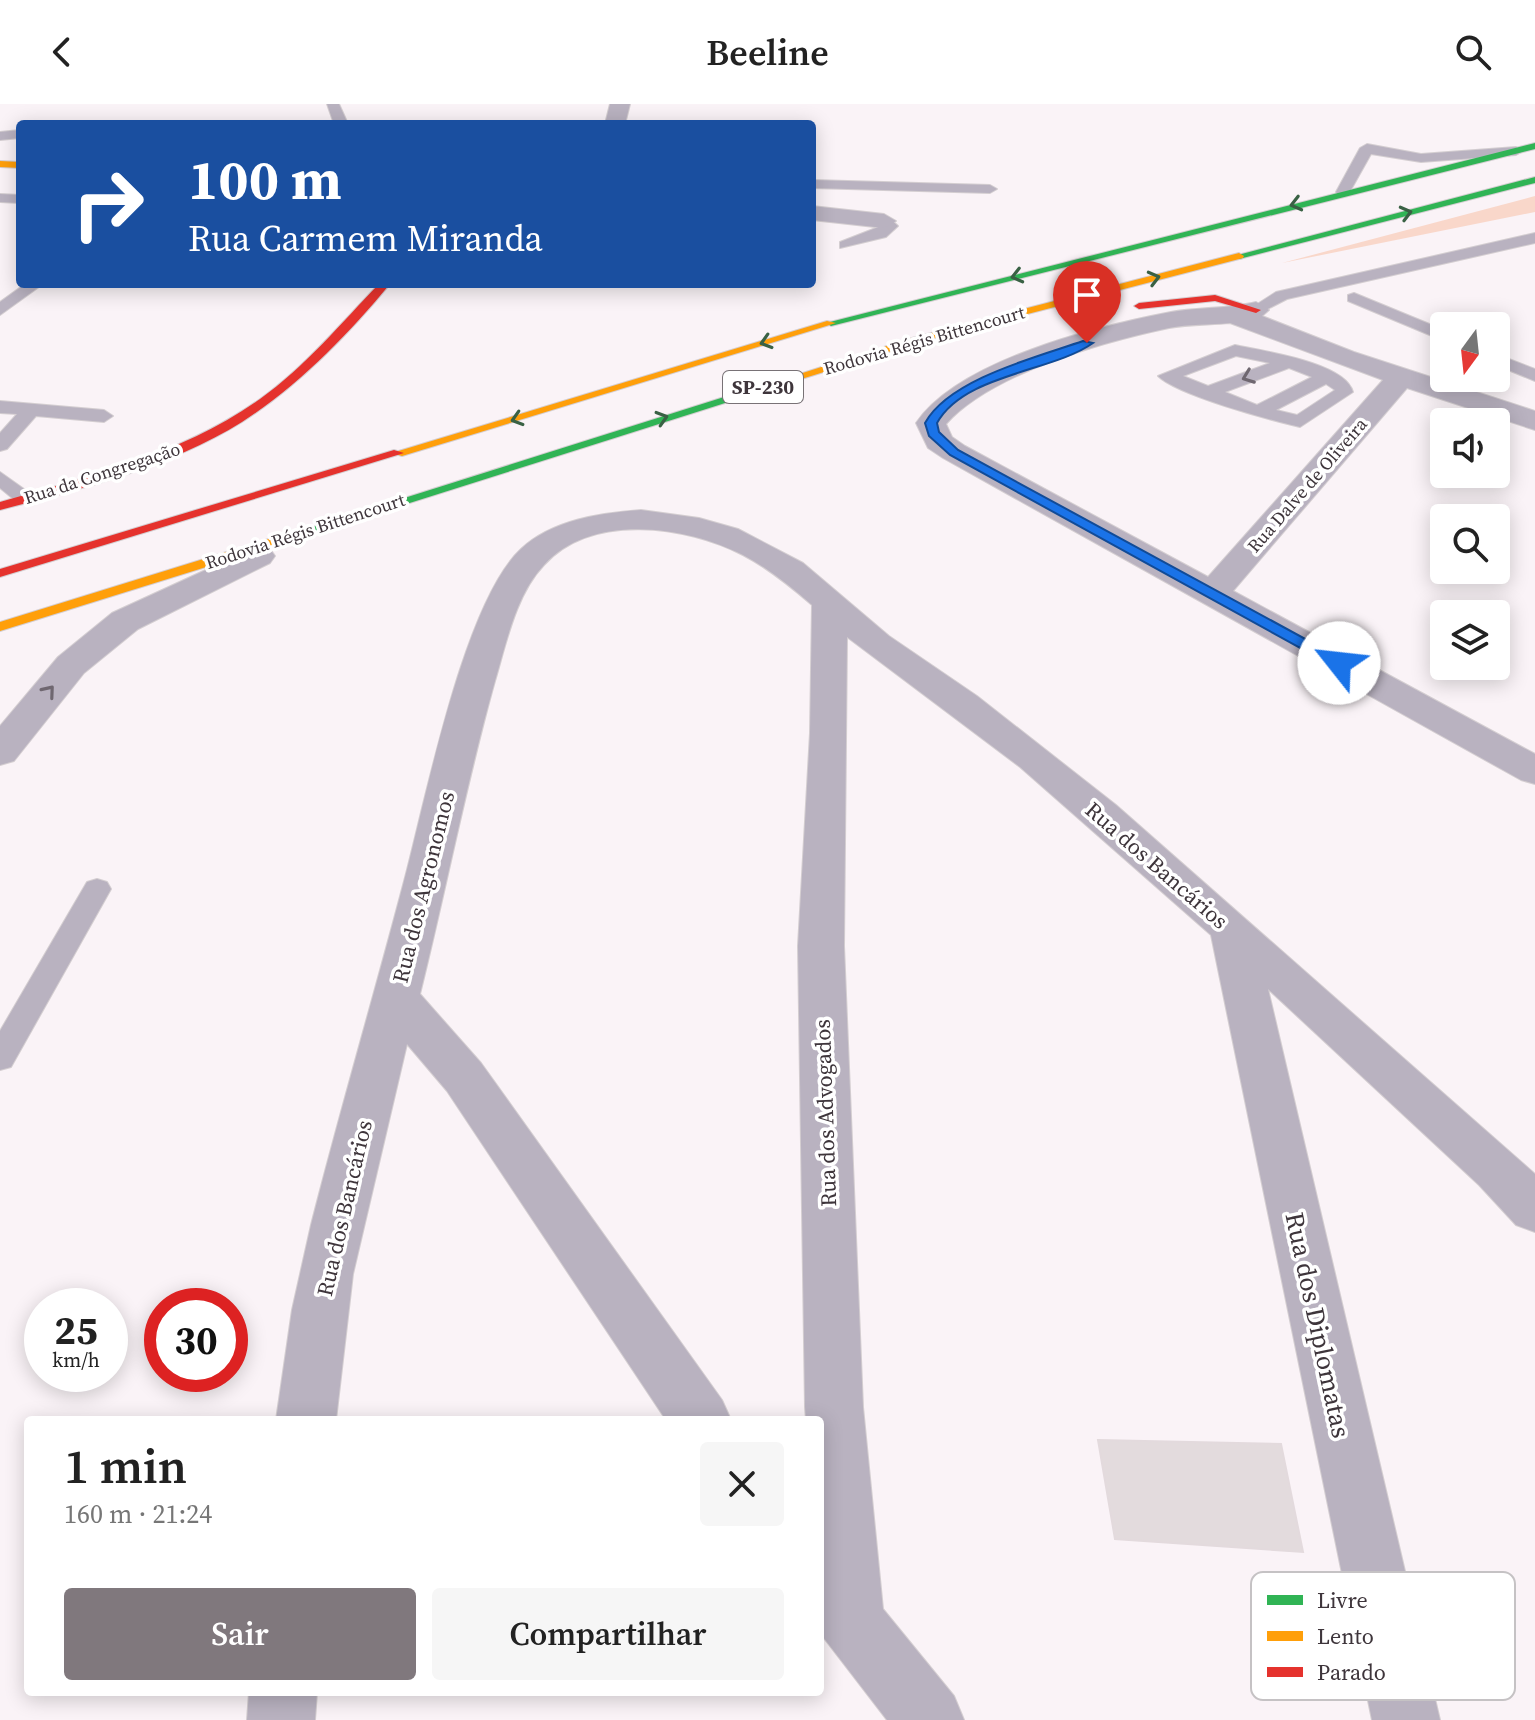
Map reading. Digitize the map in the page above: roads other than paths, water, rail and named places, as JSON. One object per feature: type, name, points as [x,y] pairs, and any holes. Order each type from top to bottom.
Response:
[{"type":"main road","name":"Rodovia Régis Bittencourt","points":[[0,573],[850,317],[1535,146]]},
{"type":"main road","name":"Rodovia Régis Bittencourt","points":[[0,627],[916,340],[1535,180]]},
{"type":"main road","name":"Rua da Congregação","points":[[0,506],[174,452],[212,434],[283,386],[381,288]]},
{"type":"main road","points":[[916,340],[1116,308],[1215,298],[1246,313]]},
{"type":"main road","points":[[209,542],[625,429]]},
{"type":"main road","points":[[0,644],[258,556],[366,511]]},
{"type":"street","points":[[816,213],[884,221]]},
{"type":"street","points":[[1535,421],[1319,349],[1246,313],[1173,320],[1073,348],[1016,368],[959,396],[938,410],[931,423],[939,442],[954,452],[1535,771]]},
{"type":"street","name":"Rua Dalve de Oliveira","points":[[1212,594],[1402,376]]},
{"type":"street","name":"Rua dos Agronomos","points":[[698,1416],[464,1077],[395,997],[463,734],[497,618],[528,560],[577,531],[616,521],[681,523],[714,531],[757,548]]},
{"type":"street","name":"Rua dos Bancários","points":[[757,548],[891,655],[962,703],[1109,821],[1497,1169],[1535,1209]]},
{"type":"street","points":[[0,752],[71,665],[125,621],[258,556]]},
{"type":"street","name":"Rua dos Advogados","points":[[829,604],[829,733],[821,975],[834,1407],[836,1601]]},
{"type":"street","name":"Rua dos Diplomatas","points":[[1232,929],[1373,1572]]},
{"type":"street","name":"Rua dos Bancários","points":[[307,1416],[325,1278],[395,997]]},
{"type":"street","points":[[836,1601],[930,1720]]},
{"type":"street","points":[[281,1720],[283,1696]]},
{"type":"street","name":"Rua dos Diplomatas","points":[[1402,1700],[1406,1720]]},
{"type":"lane","points":[[1343,192],[1367,148],[1379,153],[1415,156],[1516,151]]},
{"type":"lane","points":[[816,184],[990,189]]},
{"type":"lane","points":[[845,245],[881,234],[890,226],[884,221]]},
{"type":"lane","points":[[1246,313],[1282,295],[1535,238]]},
{"type":"lane","points":[[1246,313],[1354,298],[1489,260],[1497,254],[1494,247]]},
{"type":"lane","points":[[0,310],[30,288]]},
{"type":"lane","points":[[1354,298],[1430,330]]},
{"type":"lane","points":[[1206,393],[1319,349]]},
{"type":"lane","points":[[1235,350],[1289,362],[1327,376],[1343,387],[1344,392],[1300,421],[1258,412],[1206,393],[1167,373],[1235,350]]},
{"type":"lane","points":[[1510,365],[1535,376]]},
{"type":"lane","points":[[1258,412],[1327,376]]},
{"type":"lane","points":[[0,407],[104,416]]},
{"type":"lane","points":[[0,445],[31,410]]},
{"type":"lane","points":[[0,478],[24,498]]},
{"type":"lane","points":[[0,1058],[97,889]]}]
